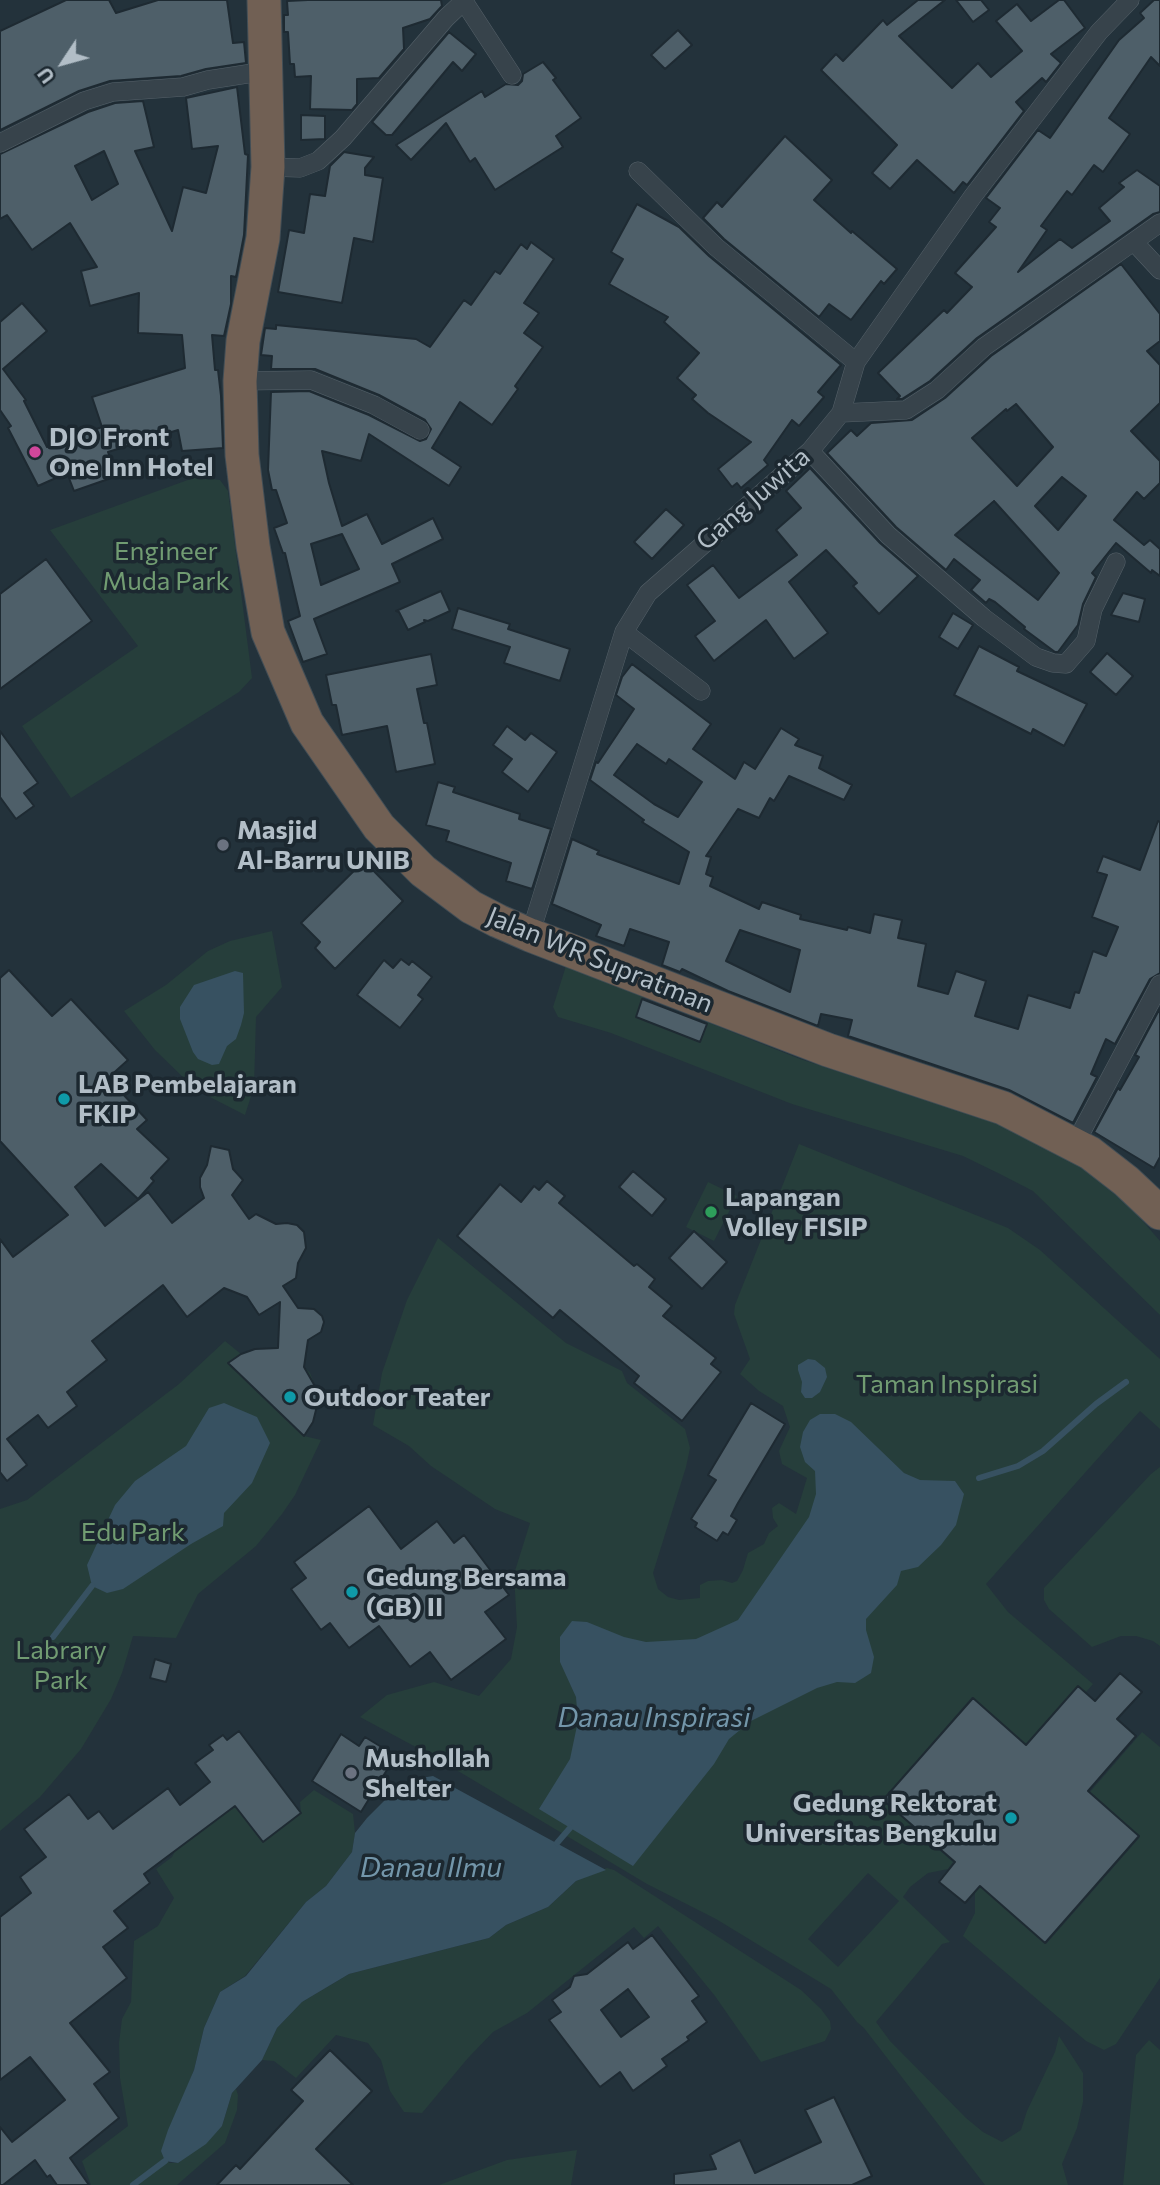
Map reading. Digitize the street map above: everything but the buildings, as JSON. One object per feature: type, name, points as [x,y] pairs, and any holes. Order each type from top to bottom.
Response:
[{"type":"highway","name":"Jalan WR Supratman","points":[[264,0],[268,167],[263,238],[243,341],[240,381],[243,467],[268,632],[307,723],[379,827],[423,871],[471,907],[530,935],[828,1050],[1003,1108],[1075,1144],[1126,1181],[1160,1213]]},
{"type":"street","points":[[268,167],[300,168],[318,162],[343,138],[463,0],[512,75]]},
{"type":"street","points":[[1130,0],[1099,32],[973,196],[856,362],[841,413],[906,410],[937,390],[984,347],[1160,223]]},
{"type":"street","points":[[0,143],[84,101],[113,92],[183,87],[208,80],[266,71]]},
{"type":"street","points":[[638,170],[716,247],[856,362]]},
{"type":"street","points":[[1134,242],[1160,270]]},
{"type":"street","points":[[240,381],[311,380],[374,405],[420,430]]},
{"type":"street","name":"Gang Juwita","points":[[530,935],[624,632],[648,593],[810,452],[841,413]]},
{"type":"street","points":[[810,452],[888,535],[984,618],[1036,657],[1066,664],[1086,641],[1093,609],[1116,562]]},
{"type":"street","points":[[624,632],[701,691]]},
{"type":"street","points":[[1075,1144],[1160,984]]},
{"type":"green space","name":"Engineer Muda Park","points":[[196,477],[220,480],[228,491],[252,678],[239,692],[71,798],[22,726],[138,646],[50,530]]},
{"type":"green space","points":[[272,931],[282,987],[256,1017],[254,1087],[245,1115],[208,1096],[187,1081],[155,1050],[124,1011],[166,985],[208,951],[230,941]]},
{"type":"green space","points":[[566,966],[643,997],[636,1017],[699,1042],[707,1022],[800,1059],[1001,1125],[1081,1166],[1133,1210],[1160,1241],[1160,1315],[1033,1191],[1000,1174],[963,1156],[792,1104],[611,1033],[558,1017],[553,1007]]},
{"type":"green space","name":"Taman Inspirasi","points":[[799,1144],[1008,1228],[1040,1250],[1160,1359],[1160,1429],[1140,1411],[986,1584],[1008,1612],[1093,1684],[1086,1692],[1078,1686],[1026,1744],[972,1697],[883,1800],[953,1862],[948,1869],[928,1873],[910,1887],[903,1897],[950,1942],[942,1944],[876,2022],[890,2041],[966,2118],[983,2132],[1002,2142],[1021,2130],[1055,2052],[1059,2036],[1083,2073],[1083,2102],[1077,2128],[1062,2164],[1068,2185],[985,2185],[831,1989],[716,1919],[647,1884],[438,1759],[360,1717],[387,1695],[434,1682],[479,1696],[511,1659],[517,1627],[514,1574],[530,1523],[495,1509],[431,1466],[409,1446],[373,1425],[382,1373],[407,1300],[438,1238],[566,1343],[622,1371],[627,1383],[685,1429],[690,1448],[686,1467],[653,1573],[658,1589],[668,1597],[679,1600],[700,1598],[700,1585],[708,1581],[737,1581],[748,1553],[764,1544],[769,1533],[778,1526],[773,1518],[772,1508],[779,1503],[796,1514],[807,1478],[782,1464],[779,1451],[790,1427],[783,1406],[759,1391],[740,1374],[750,1359],[734,1314],[735,1305]],"holes":[[[868,1873],[899,1901],[838,1967],[808,1939]]]},
{"type":"green space","name":"Lapangan Volley FISIP","points":[[708,1182],[737,1196],[714,1241],[686,1227]]},
{"type":"green space","name":"Edu Park","points":[[225,1341],[241,1354],[270,1348],[285,1352],[298,1360],[310,1373],[316,1388],[317,1406],[313,1422],[304,1436],[321,1440],[295,1495],[282,1514],[256,1546],[198,1594],[176,1638],[133,1636],[111,1699],[81,1749],[40,1797],[0,1831],[0,1509],[27,1500],[179,1384]]},
{"type":"green space","points":[[1160,1467],[1160,1646],[1136,1636],[1121,1636],[1092,1647],[1049,1609],[1044,1600],[1044,1588]]},
{"type":"green space","points":[[1142,1732],[1160,1747],[1160,1978],[1116,2044],[1104,2050],[1086,2041],[963,1936],[975,1913],[975,1892],[980,1886],[1046,1944],[1140,1837],[1090,1792]]},
{"type":"green space","points":[[314,1790],[353,1814],[355,1833],[352,1852],[326,1886],[306,1902],[245,1976],[220,1992],[204,2028],[169,2163],[178,2163],[222,2126],[232,2093],[236,2089],[237,2110],[225,2143],[177,2185],[91,2185],[82,2161],[128,2126],[120,2078],[119,2043],[122,2019],[131,2002],[134,1941],[158,1926],[174,1898],[156,1869],[172,1857],[175,1851],[235,1806],[263,1842],[301,1813],[300,1802]]},
{"type":"green space","points":[[607,1868],[801,1990],[830,2021],[831,2029],[825,2041],[761,2062],[715,1996],[658,1926],[644,1938],[634,1927],[527,2013],[493,2032],[422,2113],[404,2112],[390,2091],[381,2060],[368,2043],[336,2035],[296,2078],[274,2061],[262,2060],[277,2028],[302,2002],[349,1974],[489,1938],[506,1925],[548,1907],[576,1881]]},
{"type":"green space","points":[[1149,2040],[1160,2050],[1160,2185],[1123,2185],[1136,2055]]},
{"type":"green space","points":[[577,2150],[571,2185],[439,2185],[507,2160]]},
{"type":"water","points":[[235,971],[243,973],[244,1013],[236,1039],[227,1046],[219,1064],[212,1065],[198,1059],[193,1052],[180,1019],[180,1007],[194,985]]},
{"type":"water","points":[[808,1359],[815,1360],[825,1368],[827,1377],[820,1392],[812,1398],[805,1398],[801,1392],[802,1382],[798,1370],[798,1365]]},
{"type":"water","points":[[224,1403],[257,1417],[270,1443],[252,1483],[224,1513],[223,1526],[123,1589],[107,1593],[92,1586],[87,1565],[115,1505],[135,1481],[186,1446],[209,1408]]},
{"type":"water","name":"Danau Inspirasi","points":[[820,1414],[835,1414],[851,1422],[904,1473],[920,1480],[955,1481],[964,1494],[956,1525],[941,1545],[918,1567],[901,1571],[897,1585],[866,1619],[866,1630],[874,1657],[871,1673],[855,1683],[837,1682],[817,1688],[751,1721],[729,1739],[714,1764],[633,1866],[539,1809],[570,1759],[578,1721],[576,1697],[560,1662],[560,1637],[572,1621],[587,1622],[624,1637],[646,1642],[696,1639],[738,1620],[809,1517],[816,1494],[815,1471],[805,1462],[800,1447],[803,1432],[810,1420]]},
{"type":"water","name":"Danau Ilmu","points":[[433,1776],[606,1870],[576,1881],[548,1907],[506,1925],[489,1938],[349,1974],[302,2002],[277,2028],[262,2060],[232,2093],[222,2126],[206,2144],[178,2163],[165,2161],[161,2151],[194,2070],[204,2028],[220,1992],[246,1976],[306,1902],[326,1886],[352,1852],[355,1833],[367,1818],[385,1800],[412,1787],[421,1778]]},
{"type":"waterway","points":[[979,1478],[1018,1466],[1043,1451],[1096,1404],[1126,1382]]},
{"type":"waterway","points":[[53,1637],[92,1586]]},
{"type":"waterway","points":[[557,1843],[570,1828]]},
{"type":"waterway","points":[[133,2185],[165,2161]]},
{"type":"place","name":"DJO Front One Inn Hotel","points":[[35,452]]},
{"type":"place","name":"Masjid Al-Barru UNIB","points":[[223,845]]},
{"type":"place","name":"LAB Pembelajaran FKIP","points":[[64,1099]]},
{"type":"place","name":"Lapangan Volley FISIP","points":[[711,1212]]},
{"type":"place","name":"Outdoor Teater","points":[[290,1397]]},
{"type":"place","name":"Gedung Bersama (GB) II","points":[[352,1592]]},
{"type":"place","name":"Mushollah Shelter","points":[[351,1773]]},
{"type":"place","name":"Gedung Rektorat Universitas Bengkulu","points":[[1011,1818]]},
{"type":"park label","name":"Labrary Park","points":[[61,1665]]}]
